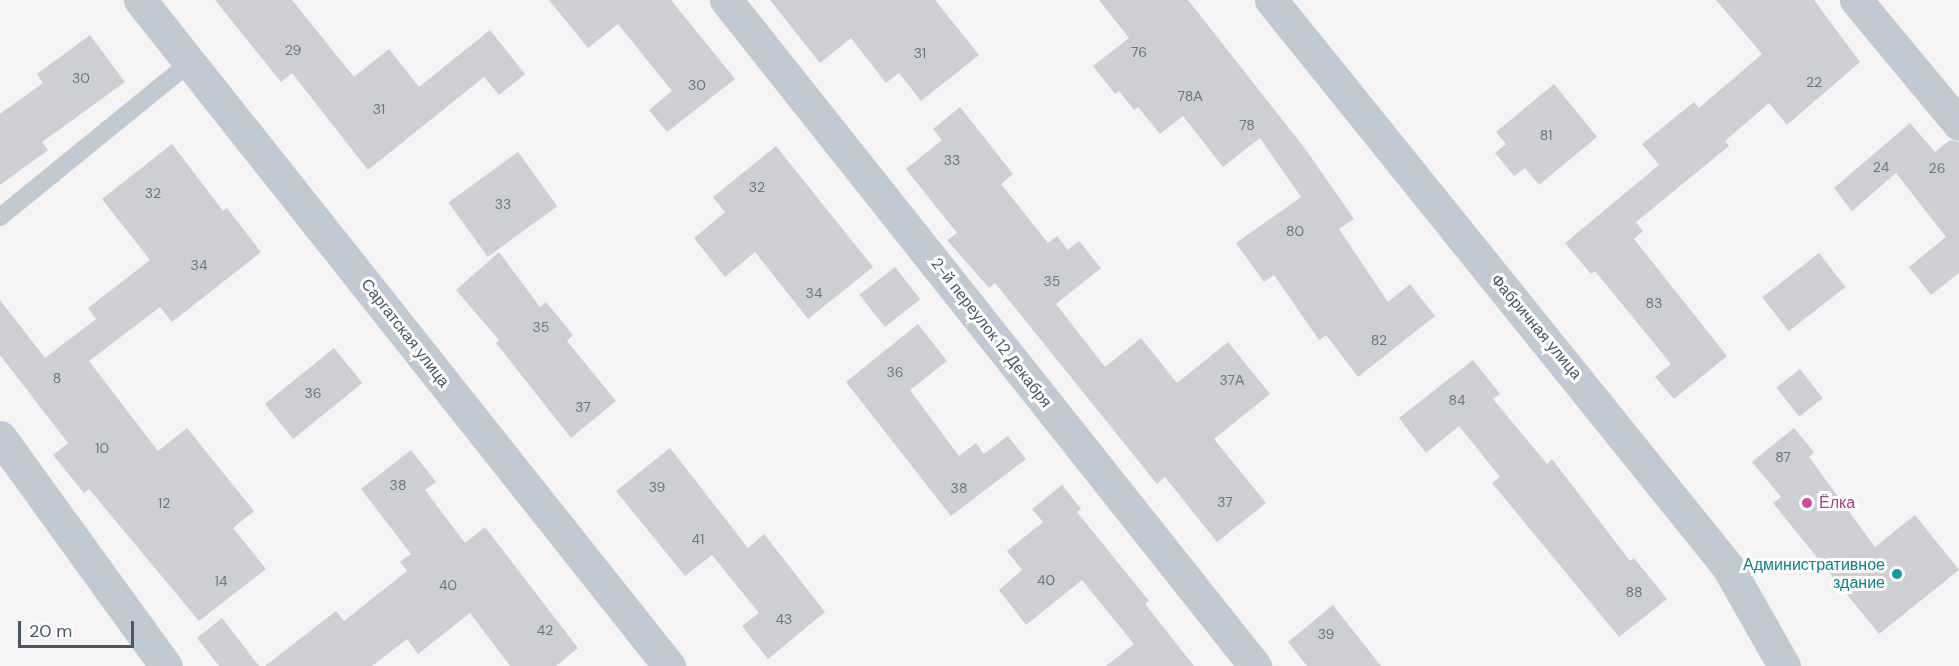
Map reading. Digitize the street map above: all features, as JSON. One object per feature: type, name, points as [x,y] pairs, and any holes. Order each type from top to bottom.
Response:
[{"type":"street","name":"Саргатская улица","points":[[140,0],[669,666]]},
{"type":"street","name":"2-й переулок 12 Декабря","points":[[726,0],[1255,666]]},
{"type":"street","name":"Фабричная улица","points":[[1272,0],[1728,567],[1784,666]]},
{"type":"street","points":[[1856,0],[1959,124]]},
{"type":"street","points":[[0,437],[166,666]]},
{"type":"lane","points":[[0,217],[191,62]]},
{"type":"building","points":[[215,0],[292,0],[354,77],[389,49],[419,87],[490,30],[525,74],[499,95],[484,77],[368,170],[292,73],[281,82]]},
{"type":"building","points":[[549,0],[671,0],[735,79],[667,132],[649,110],[672,91],[618,24],[588,48]]},
{"type":"building","points":[[770,0],[935,0],[979,55],[921,101],[899,73],[886,83],[851,38],[820,63]]},
{"type":"building","points":[[1099,0],[1188,0],[1306,150],[1354,219],[1339,229],[1388,302],[1410,284],[1435,316],[1358,377],[1326,335],[1319,340],[1274,275],[1264,282],[1236,243],[1301,197],[1260,138],[1223,167],[1183,116],[1160,134],[1138,107],[1134,110],[1119,91],[1115,94],[1093,66],[1129,38]]},
{"type":"building","points":[[1716,0],[1814,0],[1860,62],[1787,125],[1769,103],[1725,141],[1729,146],[1636,222],[1643,231],[1634,239],[1727,356],[1674,399],[1655,377],[1671,364],[1595,271],[1591,274],[1565,243],[1659,165],[1642,144],[1694,102],[1699,108],[1762,54]]},
{"type":"building","points":[[90,35],[125,82],[42,142],[48,150],[0,185],[0,114],[43,83],[37,74]]},
{"type":"building","points":[[1554,84],[1597,137],[1539,185],[1525,168],[1514,176],[1495,153],[1506,144],[1496,132]]},
{"type":"building","points":[[960,107],[1013,174],[1001,184],[1048,243],[1057,236],[1068,250],[1079,241],[1101,268],[1056,304],[1105,367],[1141,338],[1177,383],[1228,342],[1270,394],[1214,439],[1266,503],[1217,542],[1165,477],[1157,484],[995,283],[989,288],[947,240],[957,233],[906,169],[942,140],[933,129]]},
{"type":"building","points":[[1910,123],[1935,152],[1950,140],[1959,142],[1959,273],[1931,295],[1909,267],[1946,237],[1896,173],[1852,211],[1834,188]]},
{"type":"building","points":[[172,144],[223,211],[227,208],[261,252],[172,322],[160,307],[89,361],[158,451],[187,428],[254,511],[233,528],[266,569],[199,621],[89,489],[84,493],[53,455],[68,443],[0,355],[0,300],[45,358],[96,319],[88,308],[150,260],[102,199]]},
{"type":"building","points":[[776,146],[873,267],[808,319],[755,252],[725,277],[694,238],[725,212],[713,197]]},
{"type":"building","points":[[518,152],[557,206],[488,257],[448,203]]},
{"type":"building","points":[[499,252],[540,307],[546,302],[573,335],[567,341],[616,401],[571,438],[496,343],[499,340],[456,290]]},
{"type":"building","points":[[1819,253],[1845,287],[1789,331],[1762,297]]},
{"type":"building","points":[[895,267],[920,299],[885,327],[860,295]]},
{"type":"building","points":[[918,324],[947,361],[910,390],[959,456],[976,443],[984,454],[1008,436],[1026,459],[951,516],[846,382]]},
{"type":"building","points":[[334,348],[362,383],[293,439],[265,404]]},
{"type":"building","points":[[1473,360],[1500,394],[1493,399],[1547,464],[1552,459],[1630,561],[1634,558],[1667,599],[1619,637],[1492,483],[1500,477],[1459,426],[1426,453],[1399,418]]},
{"type":"building","points":[[1800,369],[1823,398],[1799,417],[1776,387]]},
{"type":"building","points":[[1794,428],[1814,452],[1809,457],[1875,547],[1915,515],[1959,570],[1879,634],[1773,503],[1781,497],[1752,462]]},
{"type":"building","points":[[670,448],[748,548],[764,534],[825,612],[768,659],[742,626],[759,613],[712,555],[685,576],[616,491]]},
{"type":"building","points":[[411,450],[436,482],[425,490],[465,543],[485,527],[578,648],[556,666],[510,666],[470,613],[418,654],[407,639],[372,666],[265,666],[336,611],[344,621],[407,571],[400,562],[411,554],[361,489]]},
{"type":"building","points":[[1062,485],[1081,509],[1077,512],[1149,601],[1145,604],[1194,666],[1106,666],[1134,644],[1082,580],[1026,625],[999,590],[1022,570],[1007,551],[1043,522],[1032,509]]},
{"type":"building","points":[[1333,605],[1381,666],[1307,666],[1288,642]]},
{"type":"building","points":[[222,618],[259,666],[219,666],[197,638]]},
{"type":"place","name":"Ёлка","points":[[1807,503]]},
{"type":"place","name":"Административное здание","points":[[1897,574]]}]
